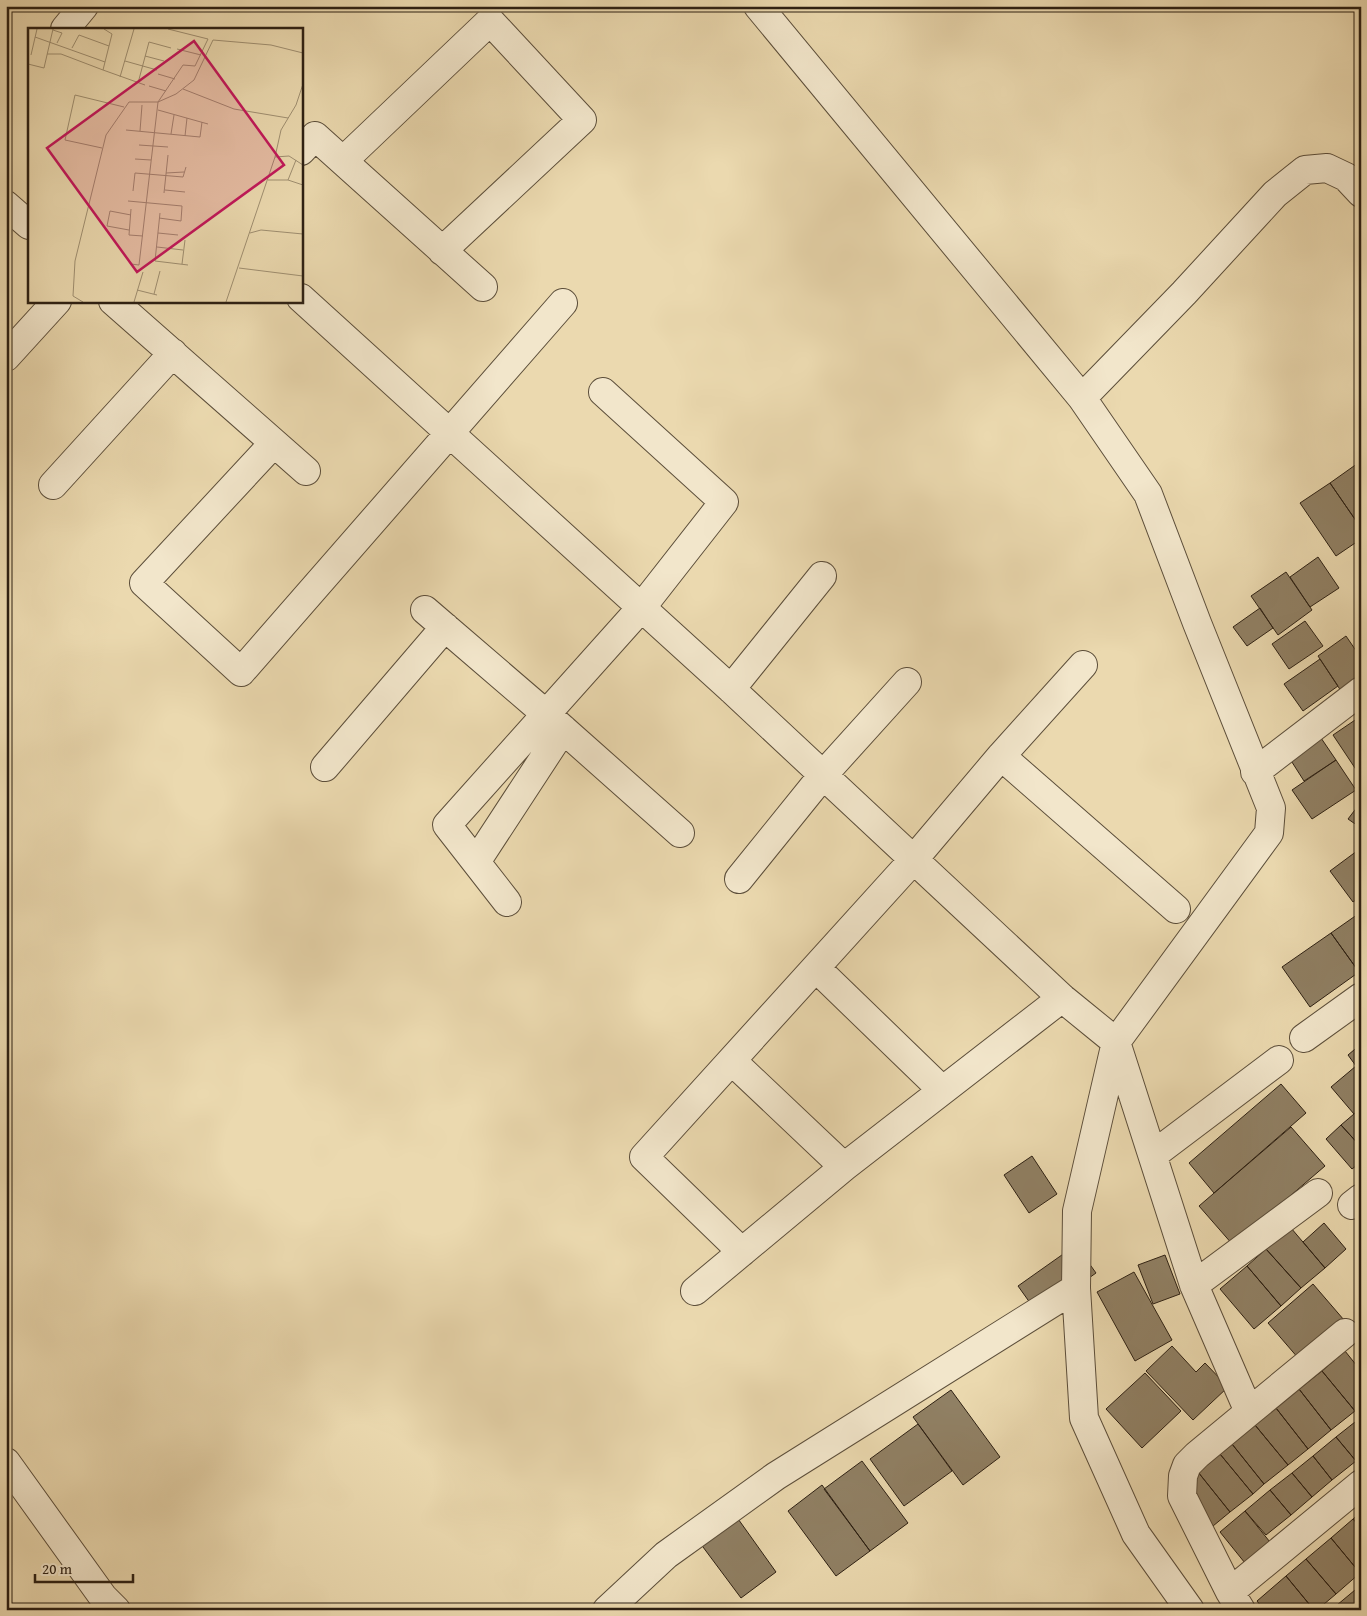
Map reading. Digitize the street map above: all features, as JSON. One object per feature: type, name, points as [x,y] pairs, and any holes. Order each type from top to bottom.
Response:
[{"type":"street","points":[[66,28],[84,6]]},
{"type":"street","points":[[758,6],[1082,398],[1148,494],[1255,772],[1271,808],[1269,834],[1116,1042],[1076,1211],[1076,1288],[1084,1418],[1136,1534],[1190,1610]]},
{"type":"street","points":[[343,161],[484,13],[582,120],[442,251]]},
{"type":"street","points":[[302,150],[315,136],[484,287]]},
{"type":"street","points":[[1082,398],[1184,293],[1275,194],[1305,170],[1326,168],[1346,177],[1361,193]]},
{"type":"street","points":[[6,204],[28,224]]},
{"type":"street","points":[[302,299],[731,689],[1062,998],[1116,1042],[1194,1285],[1249,1412]]},
{"type":"street","points":[[6,357],[55,302]]},
{"type":"street","points":[[274,443],[144,583],[241,672],[563,303]]},
{"type":"street","points":[[126,305],[173,353],[306,471]]},
{"type":"street","points":[[53,485],[173,353]]},
{"type":"street","points":[[507,902],[447,825],[554,721],[724,502],[603,392]]},
{"type":"street","points":[[731,689],[822,576]]},
{"type":"street","points":[[325,767],[435,619],[680,833]]},
{"type":"street","points":[[742,1252],[644,1157],[914,859],[1001,756],[1083,666]]},
{"type":"street","points":[[739,879],[823,775],[907,682]]},
{"type":"street","points":[[1255,772],[1361,691]]},
{"type":"street","points":[[476,862],[554,721]]},
{"type":"street","points":[[1001,756],[1176,909]]},
{"type":"street","points":[[816,968],[942,1090]]},
{"type":"street","points":[[1304,1038],[1361,997]]},
{"type":"street","points":[[695,1291],[844,1167],[1062,998]]},
{"type":"street","points":[[1152,1154],[1279,1060]]},
{"type":"street","points":[[732,1061],[844,1167]]},
{"type":"street","points":[[1194,1285],[1318,1193]]},
{"type":"street","points":[[607,1610],[666,1555],[776,1476],[1076,1288]]},
{"type":"street","points":[[1345,1333],[1197,1455],[1187,1465],[1182,1476],[1182,1496],[1236,1601],[1361,1484]]},
{"type":"street","points":[[6,1462],[105,1605]]},
{"type":"building","points":[[1361,461],[1361,528],[1330,483]]},
{"type":"building","points":[[1330,483],[1361,528],[1361,539],[1336,556],[1300,503]]},
{"type":"building","points":[[1318,557],[1339,588],[1310,607],[1290,577]]},
{"type":"building","points":[[1286,572],[1312,610],[1278,635],[1251,596]]},
{"type":"building","points":[[1260,608],[1273,628],[1247,646],[1233,627]]},
{"type":"building","points":[[1305,621],[1323,646],[1289,669],[1272,644]]},
{"type":"building","points":[[1346,636],[1361,658],[1361,682],[1343,694],[1318,656]]},
{"type":"building","points":[[1320,659],[1338,686],[1303,711],[1284,684]]},
{"type":"building","points":[[1361,716],[1361,777],[1333,735]]},
{"type":"building","points":[[1321,738],[1336,760],[1304,781],[1290,759]]},
{"type":"building","points":[[1336,760],[1356,790],[1312,819],[1292,790]]},
{"type":"building","points":[[1361,802],[1361,828],[1348,819]]},
{"type":"building","points":[[1361,848],[1361,896],[1353,902],[1330,871]]},
{"type":"building","points":[[1361,912],[1361,971],[1359,972],[1331,933]]},
{"type":"building","points":[[1331,933],[1359,972],[1310,1007],[1282,967]]},
{"type":"building","points":[[1361,1044],[1361,1108],[1354,1114],[1331,1087],[1356,1066],[1348,1055]]},
{"type":"building","points":[[1281,1084],[1306,1113],[1214,1193],[1189,1163]]},
{"type":"building","points":[[1361,1108],[1361,1147],[1341,1125]]},
{"type":"building","points":[[1341,1125],[1361,1147],[1361,1162],[1352,1169],[1326,1139]]},
{"type":"building","points":[[1291,1127],[1325,1166],[1233,1245],[1199,1206]]},
{"type":"building","points":[[1032,1156],[1057,1194],[1029,1213],[1004,1175]]},
{"type":"building","points":[[1324,1223],[1346,1249],[1325,1268],[1303,1242]]},
{"type":"building","points":[[1291,1228],[1325,1268],[1301,1288],[1266,1249]]},
{"type":"building","points":[[1076,1245],[1096,1273],[1038,1314],[1018,1286]]},
{"type":"building","points":[[1266,1249],[1301,1288],[1281,1306],[1247,1266]]},
{"type":"building","points":[[1165,1255],[1180,1294],[1153,1304],[1138,1265]]},
{"type":"building","points":[[1247,1266],[1281,1306],[1254,1329],[1220,1289]]},
{"type":"building","points":[[1134,1272],[1172,1340],[1135,1361],[1097,1292]]},
{"type":"building","points":[[1313,1284],[1344,1320],[1299,1359],[1268,1323]]},
{"type":"building","points":[[1172,1346],[1196,1372],[1205,1363],[1228,1387],[1193,1420],[1146,1371]]},
{"type":"building","points":[[1345,1351],[1361,1371],[1361,1406],[1355,1411],[1322,1371]]},
{"type":"building","points":[[1322,1371],[1355,1411],[1331,1430],[1299,1389]]},
{"type":"building","points":[[1145,1373],[1181,1411],[1142,1448],[1106,1409]]},
{"type":"building","points":[[1299,1389],[1331,1430],[1308,1449],[1276,1408]]},
{"type":"building","points":[[951,1390],[1000,1457],[963,1485],[913,1417]]},
{"type":"building","points":[[1276,1408],[1308,1449],[1288,1465],[1255,1425]]},
{"type":"building","points":[[1355,1422],[1361,1429],[1361,1458],[1356,1461],[1336,1437]]},
{"type":"building","points":[[918,1424],[952,1471],[904,1506],[870,1459]]},
{"type":"building","points":[[1255,1425],[1288,1465],[1264,1484],[1232,1444]]},
{"type":"building","points":[[1336,1437],[1356,1461],[1332,1480],[1313,1456]]},
{"type":"building","points":[[1232,1444],[1264,1484],[1253,1494],[1220,1454]]},
{"type":"building","points":[[1220,1454],[1253,1494],[1230,1512],[1198,1472]]},
{"type":"building","points":[[1313,1456],[1332,1480],[1312,1497],[1292,1473]]},
{"type":"building","points":[[862,1461],[908,1523],[870,1551],[824,1489]]},
{"type":"building","points":[[1198,1472],[1230,1512],[1213,1526],[1181,1486]]},
{"type":"building","points":[[1292,1473],[1312,1497],[1291,1515],[1270,1490]]},
{"type":"building","points":[[822,1485],[870,1551],[836,1576],[788,1511]]},
{"type":"building","points":[[1270,1490],[1291,1515],[1266,1535],[1245,1511]]},
{"type":"building","points":[[1245,1511],[1274,1547],[1249,1568],[1220,1532]]},
{"type":"building","points":[[1361,1512],[1361,1528],[1353,1519]]},
{"type":"building","points":[[736,1516],[776,1572],[741,1598],[700,1543]]},
{"type":"building","points":[[1353,1519],[1361,1528],[1360,1573],[1331,1538]]},
{"type":"building","points":[[1331,1538],[1360,1573],[1336,1594],[1306,1559]]},
{"type":"building","points":[[1306,1559],[1336,1594],[1317,1610],[1314,1610],[1286,1576]]},
{"type":"building","points":[[1286,1576],[1314,1610],[1264,1610],[1257,1601]]},
{"type":"building","points":[[1355,1590],[1361,1596],[1361,1610],[1331,1610]]}]
